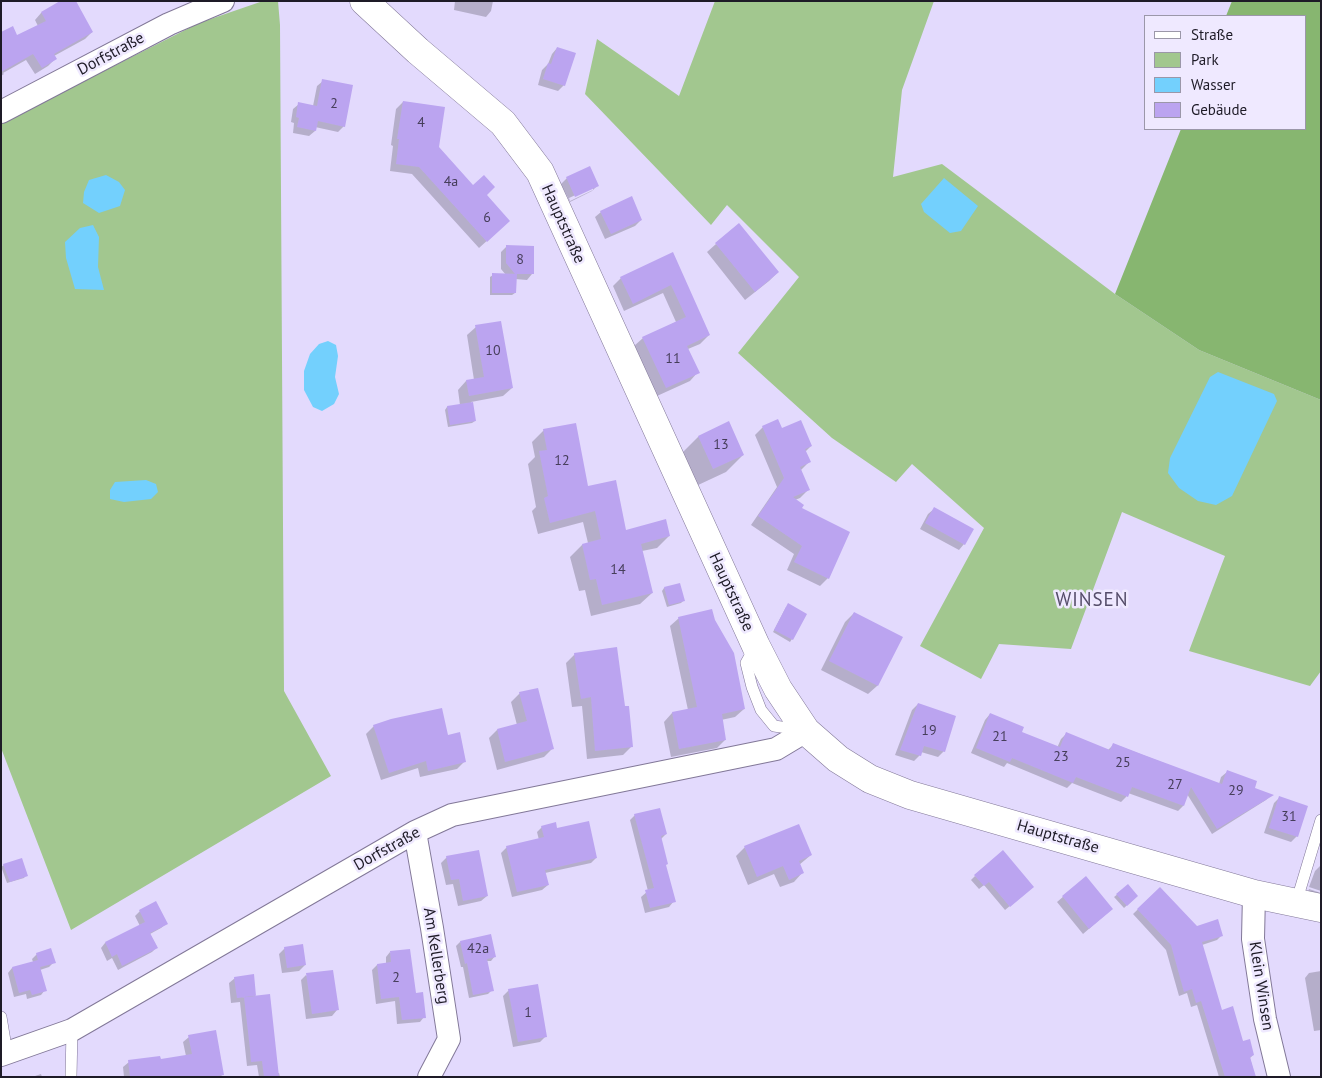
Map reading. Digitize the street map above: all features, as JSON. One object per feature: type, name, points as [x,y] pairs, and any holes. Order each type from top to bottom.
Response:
[{"type":"street","name":"Dorfstraße","points":[[1,112],[169,24],[223,1]]},
{"type":"street","name":"Hauptstraße","points":[[364,1],[418,51],[503,123],[540,172],[756,646],[778,689],[806,731],[838,758],[870,779],[910,795],[1254,894],[1308,905]]},
{"type":"street","name":"Dorfstraße","points":[[4,1054],[72,1030],[415,832],[452,815],[776,749],[806,731]]},
{"type":"street","name":"Am Kellerberg","points":[[415,832],[449,1039],[429,1077]]},
{"type":"street","name":"Klein Winsen","points":[[1254,894],[1253,940],[1265,1019],[1279,1077]]},
{"type":"lane","points":[[1308,905],[1321,820]]},
{"type":"lane","points":[[1,1017],[4,1054]]},
{"type":"lane","points":[[71,1077],[72,1030]]},
{"type":"green space","points":[[263,1],[278,1],[280,25],[284,691],[331,776],[71,930],[1,748],[1,123],[199,23]]},
{"type":"green space","points":[[715,1],[934,1],[902,90],[893,177],[942,164],[1115,294],[1199,350],[1321,400],[1321,671],[1310,686],[1189,651],[1225,556],[1122,512],[1071,649],[999,644],[981,679],[920,646],[984,528],[912,464],[896,482],[832,438],[738,353],[799,277],[727,205],[711,225],[585,94],[597,39],[679,96]]},
{"type":"green space","points":[[1232,1],[1321,1],[1321,400],[1199,350],[1115,294],[1181,130],[1307,130],[1307,15],[1226,15]]},
{"type":"water","points":[[106,175],[119,182],[125,190],[120,206],[99,213],[83,203],[84,192],[89,180]]},
{"type":"water","points":[[944,178],[978,206],[961,231],[950,233],[924,212],[921,204]]},
{"type":"water","points":[[93,225],[99,237],[98,267],[104,290],[75,289],[66,258],[65,242],[80,228]]},
{"type":"water","points":[[328,341],[336,345],[338,356],[335,377],[339,394],[334,404],[322,411],[313,407],[304,390],[304,371],[310,354],[319,344]]},
{"type":"water","points":[[1218,372],[1274,394],[1277,401],[1232,496],[1216,505],[1198,501],[1179,488],[1168,473],[1170,458],[1210,377]]},
{"type":"water","points":[[146,480],[156,484],[158,492],[151,499],[124,502],[110,499],[110,490],[115,482]]},
{"type":"building","points":[[60,1],[76,1],[93,32],[54,54],[57,59],[42,68],[33,54],[1,72],[1,32],[13,26],[17,35],[46,21],[41,12]]},
{"type":"building","points":[[557,47],[576,53],[565,86],[543,79],[548,63],[551,64]]},
{"type":"building","points":[[322,79],[353,85],[345,127],[318,121],[316,131],[297,127],[299,118],[296,117],[298,102],[317,106]]},
{"type":"building","points":[[403,101],[445,107],[439,147],[473,185],[484,175],[495,187],[487,195],[510,221],[487,242],[419,167],[396,164],[399,139],[397,139]]},
{"type":"building","points":[[590,166],[599,186],[575,197],[566,177]]},
{"type":"building","points":[[632,196],[642,220],[611,234],[600,211]]},
{"type":"building","points":[[739,223],[779,272],[755,292],[715,243]]},
{"type":"building","points":[[506,245],[534,246],[534,274],[515,274],[506,263]]},
{"type":"building","points":[[673,252],[710,335],[687,346],[700,373],[666,388],[642,337],[686,317],[671,285],[633,304],[620,277]]},
{"type":"building","points":[[492,273],[517,274],[516,293],[492,293]]},
{"type":"building","points":[[501,321],[513,388],[469,396],[466,380],[484,377],[475,325]]},
{"type":"building","points":[[473,402],[476,421],[450,425],[447,406]]},
{"type":"building","points":[[778,419],[782,428],[801,420],[812,446],[805,449],[811,462],[800,467],[810,490],[793,497],[804,505],[802,508],[850,532],[829,579],[794,562],[802,546],[758,516],[784,478],[762,426]]},
{"type":"building","points":[[729,421],[744,455],[713,469],[698,436]]},
{"type":"building","points":[[576,423],[588,486],[616,480],[626,530],[666,519],[670,536],[641,544],[653,593],[602,605],[596,579],[590,580],[582,544],[601,539],[595,511],[550,523],[544,498],[548,496],[539,451],[547,450],[543,429]]},
{"type":"building","points":[[934,507],[974,529],[965,545],[925,523]]},
{"type":"building","points":[[680,583],[685,601],[669,605],[664,587]]},
{"type":"building","points":[[788,603],[807,614],[793,640],[774,630]]},
{"type":"building","points":[[712,609],[715,620],[734,653],[745,709],[722,714],[726,740],[679,749],[672,712],[697,707],[678,617]]},
{"type":"building","points":[[854,612],[903,637],[878,686],[829,661]]},
{"type":"building","points":[[617,647],[625,706],[629,706],[633,747],[595,751],[591,697],[581,699],[574,653]]},
{"type":"building","points":[[538,688],[554,749],[505,762],[497,729],[527,721],[519,692]]},
{"type":"building","points":[[918,703],[956,716],[945,752],[924,746],[921,756],[900,750]]},
{"type":"building","points":[[442,708],[448,735],[460,732],[466,762],[428,771],[426,761],[389,773],[373,725],[391,719]]},
{"type":"building","points":[[990,713],[1024,727],[1022,732],[1060,747],[1066,732],[1110,750],[1113,743],[1222,784],[1227,770],[1257,781],[1255,788],[1274,795],[1217,829],[1191,787],[1184,806],[1132,787],[1128,797],[1076,777],[1073,783],[1012,758],[1010,762],[976,748]]},
{"type":"building","points":[[1279,796],[1308,806],[1298,837],[1269,828]]},
{"type":"building","points":[[660,808],[667,834],[661,836],[668,864],[666,865],[676,902],[650,908],[645,890],[654,888],[634,814]]},
{"type":"building","points":[[589,821],[597,858],[545,870],[549,885],[517,892],[506,846],[544,837],[541,826],[556,822],[557,828]]},
{"type":"building","points":[[799,824],[812,855],[799,861],[804,873],[789,880],[783,866],[757,877],[744,846]]},
{"type":"building","points":[[479,850],[488,896],[463,901],[459,879],[451,880],[446,856]]},
{"type":"building","points":[[1003,850],[1034,887],[1010,907],[989,882],[984,886],[974,875]]},
{"type":"building","points":[[22,858],[28,876],[10,882],[3,864]]},
{"type":"building","points":[[1086,876],[1113,909],[1089,929],[1062,896]]},
{"type":"building","points":[[1128,884],[1138,896],[1127,906],[1116,894]]},
{"type":"building","points":[[1160,887],[1197,926],[1218,919],[1223,936],[1202,942],[1222,1010],[1233,1006],[1243,1041],[1250,1039],[1254,1055],[1250,1057],[1256,1077],[1225,1077],[1201,1001],[1196,1003],[1192,989],[1184,992],[1171,945],[1137,909]]},
{"type":"building","points":[[156,901],[168,924],[150,933],[158,948],[122,966],[117,954],[112,957],[105,942],[145,922],[139,910]]},
{"type":"building","points":[[491,934],[496,957],[487,959],[494,991],[473,995],[467,963],[465,964],[460,941]]},
{"type":"building","points":[[303,944],[306,965],[287,968],[284,947]]},
{"type":"building","points":[[51,948],[56,963],[40,967],[47,991],[32,995],[30,990],[19,993],[12,967],[38,960],[36,953]]},
{"type":"building","points":[[410,949],[416,993],[423,992],[426,1018],[402,1020],[399,997],[381,999],[377,964],[391,962],[390,951]]},
{"type":"building","points":[[333,970],[339,1010],[312,1014],[306,973]]},
{"type":"building","points":[[254,974],[256,996],[237,998],[234,977]]},
{"type":"building","points":[[538,984],[547,1037],[518,1042],[508,989]]},
{"type":"building","points":[[270,994],[279,1077],[264,1077],[262,1061],[251,1062],[244,997]]},
{"type":"building","points":[[216,1030],[224,1075],[211,1077],[130,1077],[128,1060],[160,1056],[161,1059],[192,1054],[188,1035]]},
{"type":"district","name":"WINSEN","points":[[1092,601]]}]
